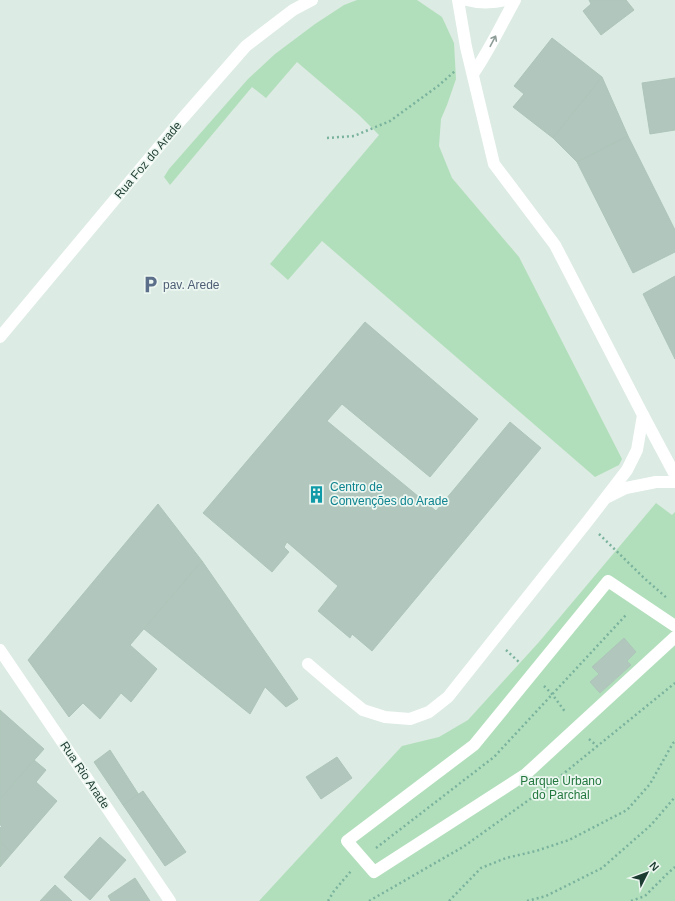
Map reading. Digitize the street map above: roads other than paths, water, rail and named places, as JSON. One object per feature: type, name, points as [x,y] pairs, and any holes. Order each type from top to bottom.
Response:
[{"type":"street","name":"Rua Foz do Arade","points":[[0,337],[177,124],[246,46],[293,10],[312,0]]},
{"type":"street","points":[[458,0],[466,47],[494,164],[556,245],[675,475]]},
{"type":"street","points":[[467,0],[482,3],[495,3],[507,0]]},
{"type":"street","points":[[473,74],[485,57],[515,0]]},
{"type":"street","points":[[308,664],[362,710],[385,717],[410,719],[429,712],[448,697],[606,499],[627,470],[637,450],[643,415]]},
{"type":"street","points":[[606,499],[626,488],[656,482],[675,482]]},
{"type":"street","points":[[675,626],[608,581],[474,745],[348,841],[374,872],[526,774],[675,637]]},
{"type":"street","name":"Rua Rio Arade","points":[[0,650],[170,901]]},
{"type":"place","name":"pav. Arede","points":[[150,285]]},
{"type":"place","name":"Centro de Convenções do Arade","points":[[317,494]]},
{"type":"park label","name":"Parque Urbano do Parchal","points":[[561,788]]}]
